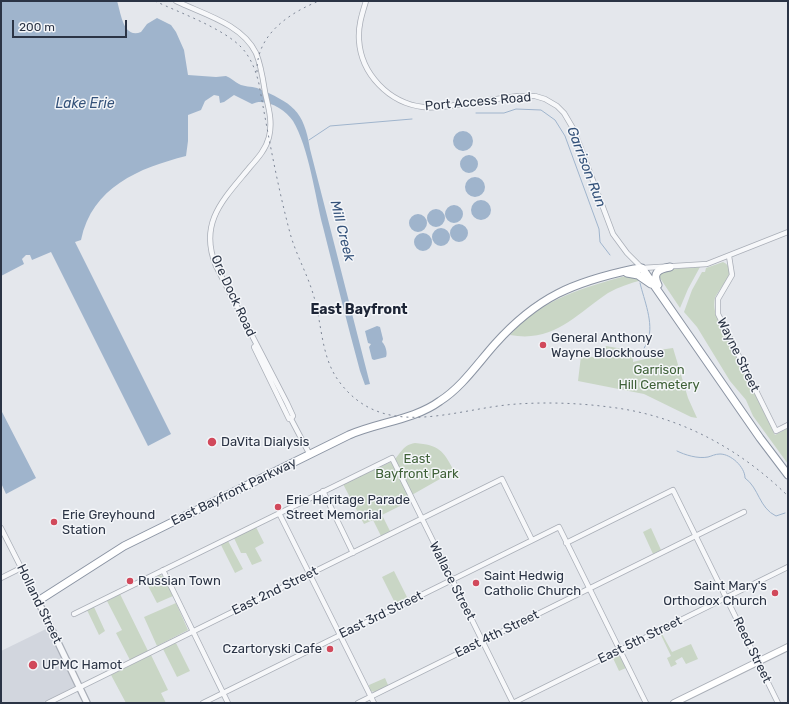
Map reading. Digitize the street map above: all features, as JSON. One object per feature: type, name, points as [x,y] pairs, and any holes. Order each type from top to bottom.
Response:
[{"type":"highway","points":[[663,296],[655,280],[656,274],[659,269],[670,267]]},
{"type":"highway","name":"East Bayfront Parkway","points":[[38,601],[124,546],[364,429],[413,414],[434,405],[454,390],[509,328],[535,306],[568,288],[618,273],[642,268]]},
{"type":"highway","points":[[642,268],[663,296],[734,402],[788,475]]},
{"type":"highway","points":[[618,273],[638,275],[663,296]]},
{"type":"main road","points":[[674,703],[788,647]]},
{"type":"street","name":"Ore Dock Road","points":[[176,1],[229,26],[244,36],[258,59],[271,123],[266,145],[257,160],[216,211],[210,238],[211,252],[216,266],[256,345],[254,347],[277,396],[310,455]]},
{"type":"street","name":"Port Access Road","points":[[366,1],[359,29],[362,57],[374,79],[394,97],[416,106],[435,107],[519,96],[531,96],[548,101],[561,110],[574,130],[613,234],[627,253],[642,268]]},
{"type":"street","points":[[642,268],[707,264],[788,232]]},
{"type":"street","name":"Wayne Street","points":[[729,256],[732,275],[718,299],[718,312],[776,431],[788,425]]},
{"type":"street","name":"Wallace Street","points":[[323,491],[392,458],[513,703]]},
{"type":"street","name":"East 2nd Street","points":[[48,703],[502,479],[532,540]]},
{"type":"street","name":"Reed Street","points":[[566,543],[673,490],[778,703]]},
{"type":"street","points":[[74,614],[323,491],[353,552]]},
{"type":"street","name":"East 4th Street","points":[[358,703],[744,512]]},
{"type":"street","points":[[279,513],[374,703]]},
{"type":"street","name":"Holland Street","points":[[1,528],[22,568],[87,703]]},
{"type":"street","name":"East 3rd Street","points":[[203,703],[559,528],[566,543]]},
{"type":"street","points":[[566,543],[646,703]]},
{"type":"street","name":"East 5th Street","points":[[513,703],[788,567]]},
{"type":"street","points":[[1,578],[22,568]]},
{"type":"street","points":[[163,570],[228,703]]},
{"type":"shaded area","name":"UPMC Hamot","points":[[48,628],[74,682],[74,687],[42,703],[1,703],[1,651]]},
{"type":"green space","points":[[723,262],[728,265],[729,274],[715,298],[715,311],[775,435],[788,428],[788,464],[753,416],[746,400],[730,381],[697,327],[684,312],[692,290],[702,272],[705,272],[706,268]]},
{"type":"green space","points":[[700,267],[680,308],[658,275],[668,269]]},
{"type":"green space","points":[[629,275],[642,280],[625,285],[608,293],[574,318],[552,331],[539,335],[510,335],[535,312],[550,303],[596,284]]},
{"type":"green space","name":"Garrison Hill Cemetery","points":[[606,346],[634,351],[633,362],[657,356],[659,350],[673,348],[688,398],[697,418],[691,417],[644,394],[578,381],[581,356],[603,358]]},
{"type":"green space","name":"East Bayfront Park","points":[[415,443],[435,447],[447,458],[454,471],[403,500],[404,504],[382,515],[390,531],[381,536],[373,520],[364,524],[343,484],[391,462],[407,446]]},
{"type":"green space","points":[[256,527],[264,543],[255,548],[262,561],[252,565],[246,553],[241,553],[234,538]]},
{"type":"green space","points":[[651,528],[661,550],[653,554],[643,532]]},
{"type":"green space","points":[[228,541],[243,569],[235,573],[221,545]]},
{"type":"green space","points":[[394,571],[408,599],[396,605],[382,577]]},
{"type":"green space","points":[[159,575],[163,576],[173,596],[157,603],[146,582]]},
{"type":"green space","points":[[120,594],[148,651],[130,660],[116,633],[122,630],[107,601]]},
{"type":"green space","points":[[176,603],[188,630],[157,646],[144,617]]},
{"type":"green space","points":[[94,607],[105,631],[99,635],[87,610]]},
{"type":"green space","points":[[661,632],[672,652],[691,644],[698,659],[686,664],[682,657],[675,661],[677,664],[671,667],[667,658],[671,656],[660,633]]},
{"type":"green space","points":[[176,643],[190,671],[177,677],[163,649]]},
{"type":"green space","points":[[618,653],[626,668],[619,671],[612,656]]},
{"type":"green space","points":[[151,655],[168,690],[161,693],[166,703],[126,703],[111,675]]},
{"type":"green space","points":[[385,678],[388,685],[375,692],[370,691],[369,685]]},
{"type":"water","name":"Lake Erie","points":[[1,1],[117,1],[124,24],[130,32],[141,32],[147,24],[157,18],[171,25],[176,32],[184,50],[188,75],[216,77],[226,76],[241,85],[257,88],[279,98],[294,110],[304,125],[370,384],[365,385],[360,371],[323,227],[311,172],[299,132],[293,121],[285,112],[274,105],[263,102],[252,104],[234,95],[220,103],[219,96],[214,95],[205,101],[201,110],[188,115],[188,141],[186,156],[151,167],[135,174],[107,193],[95,206],[87,222],[81,240],[75,242],[171,434],[148,446],[51,252],[32,260],[30,255],[26,255],[22,259],[24,264],[1,276]]},
{"type":"water","points":[[463,131],[470,134],[473,141],[470,148],[463,151],[456,148],[453,141],[456,134]]},
{"type":"water","points":[[465,155],[473,155],[478,160],[476,171],[473,173],[465,173],[460,168],[460,160]]},
{"type":"water","points":[[475,177],[482,180],[485,187],[482,194],[475,197],[468,194],[465,187],[468,180]]},
{"type":"water","points":[[481,200],[488,203],[491,210],[488,217],[481,220],[474,217],[471,210],[474,203]]},
{"type":"water","points":[[454,205],[458,206],[462,210],[462,218],[458,222],[454,223],[450,222],[446,218],[445,214],[446,210],[450,206]]},
{"type":"water","points":[[436,209],[440,210],[444,214],[444,222],[440,226],[436,227],[432,226],[428,222],[427,218],[428,214],[432,210]]},
{"type":"water","points":[[414,214],[422,214],[427,219],[425,230],[422,232],[414,232],[409,227],[409,219]]},
{"type":"water","points":[[455,224],[463,224],[468,229],[466,240],[463,242],[455,242],[450,237],[450,229]]},
{"type":"water","points":[[437,228],[445,228],[450,233],[448,244],[445,246],[437,246],[432,241],[432,233]]},
{"type":"water","points":[[419,233],[427,233],[432,238],[430,249],[427,251],[419,251],[414,246],[414,238]]},
{"type":"water","points":[[377,326],[380,327],[383,339],[382,342],[386,349],[387,355],[386,357],[374,360],[372,359],[369,347],[371,344],[368,343],[365,331]]},
{"type":"water","points":[[1,410],[36,478],[6,494],[1,483]]},
{"type":"waterway","name":"Garrison Run","points":[[476,113],[504,113],[516,109],[541,110],[555,120],[565,136],[599,229],[600,242],[610,255]]},
{"type":"waterway","name":"Garrison Run","points":[[309,140],[330,126],[412,119]]},
{"type":"waterway","name":"Garrison Run","points":[[640,283],[648,312],[650,326],[650,333],[643,351]]},
{"type":"waterway","name":"Garrison Run","points":[[677,451],[696,457],[708,457],[720,454],[729,456],[737,462],[743,470],[745,478],[750,482],[766,508],[776,516],[785,513]]},
{"type":"railway","points":[[155,1],[224,34],[242,48],[251,60],[259,84],[285,215],[295,249],[309,281],[317,307],[328,361],[338,380],[356,399],[376,411],[398,416],[421,417],[445,415],[517,404],[540,403],[563,403],[634,411],[683,426],[706,436],[749,463],[788,496]]},
{"type":"railway","points":[[257,72],[258,59],[268,36],[286,19],[319,1]]},
{"type":"place","name":"General Anthony Wayne Blockhouse","points":[[543,345]]},
{"type":"place","name":"DaVita Dialysis","points":[[212,442]]},
{"type":"place","name":"Erie Heritage Parade Street Memorial","points":[[278,507]]},
{"type":"place","name":"Erie Greyhound Station","points":[[54,522]]},
{"type":"place","name":"Russian Town","points":[[130,581]]},
{"type":"place","name":"Saint Hedwig Catholic Church","points":[[476,583]]},
{"type":"place","name":"Saint Mary's Orthodox Church","points":[[775,593]]},
{"type":"place","name":"Czartoryski Cafe","points":[[330,649]]},
{"type":"place","name":"UPMC Hamot","points":[[33,665]]},
{"type":"district","name":"East Bayfront","points":[[359,310]]},
{"type":"water label","name":"Mill Creek","points":[[342,231]]}]
